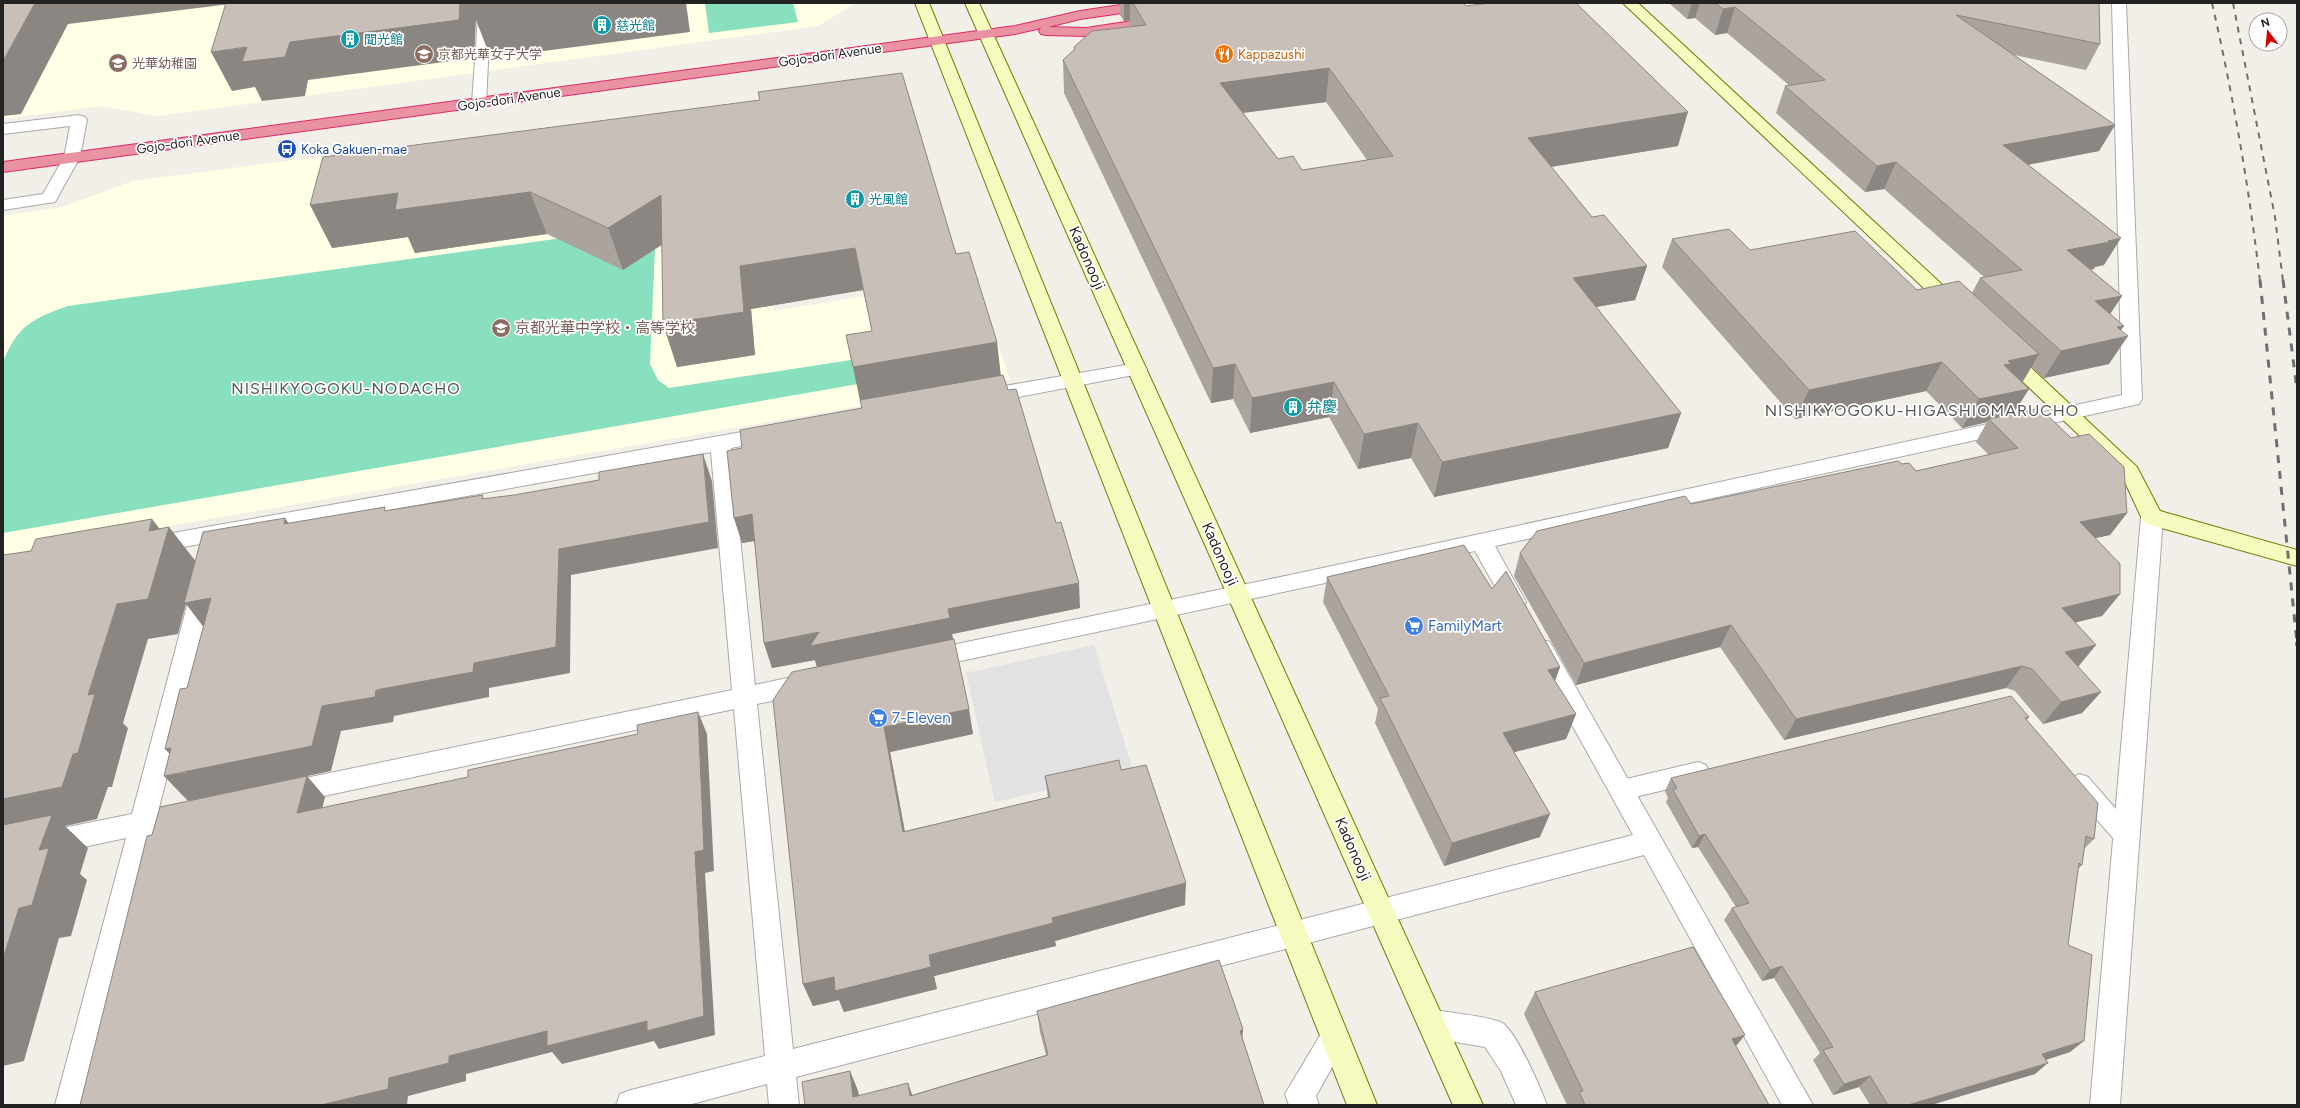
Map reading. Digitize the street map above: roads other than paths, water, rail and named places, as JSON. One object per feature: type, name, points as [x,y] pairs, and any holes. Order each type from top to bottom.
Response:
[{"type":"highway","name":"Gojo-dori Avenue","points":[[3,167],[938,41],[1015,30],[1080,15],[1164,3]]},
{"type":"highway","name":"Gojo-dori Avenue","points":[[1015,30],[1086,32],[1173,20]]},
{"type":"street","points":[[922,3],[1362,1105]]},
{"type":"street","name":"Kadonooji","points":[[972,3],[1468,1105]]},
{"type":"street","points":[[1630,3],[1969,320]]},
{"type":"street","points":[[908,663],[1165,610],[2132,399],[2118,3]]},
{"type":"street","points":[[3,129],[79,120],[72,157],[49,198],[3,205]]},
{"type":"street","points":[[1992,342],[2130,472],[2152,517],[2105,1105]]},
{"type":"street","points":[[970,399],[1137,368]]},
{"type":"street","points":[[133,548],[212,551],[720,443],[790,431]]},
{"type":"street","points":[[720,443],[784,1105]]},
{"type":"street","points":[[2152,517],[2297,558]]},
{"type":"street","points":[[1481,541],[1798,1105]]},
{"type":"street","points":[[70,1105],[212,551]]},
{"type":"street","points":[[268,797],[830,679]]},
{"type":"street","points":[[3,852],[205,810]]},
{"type":"street","points":[[631,1105],[1650,842]]},
{"type":"street","points":[[1432,1024],[1494,1034],[1511,1061],[1532,1105]]},
{"type":"street","points":[[1304,1105],[1300,1094],[1335,1037]]},
{"type":"lane","points":[[479,103],[485,3]]},
{"type":"lane","points":[[1622,790],[1722,766]]},
{"type":"lane","points":[[2066,768],[2127,838]]},
{"type":"railway","points":[[2212,3],[2240,141],[2260,281]]},
{"type":"railway","points":[[2233,3],[2275,217],[2283,281]]},
{"type":"railway","points":[[2260,280],[2297,643]]},
{"type":"railway","points":[[2283,280],[2297,390]]},
{"type":"place","name":"慈光館","points":[[602,25]]},
{"type":"place","name":"聞光館","points":[[350,39]]},
{"type":"place","name":"京都光華女子大学","points":[[424,54]]},
{"type":"place","name":"Kappazushi","points":[[1224,54]]},
{"type":"place","name":"光華幼稚園","points":[[118,63]]},
{"type":"place","name":"Koka Gakuen-mae","points":[[287,149]]},
{"type":"place","name":"光風館","points":[[855,199]]},
{"type":"place","name":"京都光華中学校・高等学校","points":[[501,328]]},
{"type":"place","name":"弁慶","points":[[1293,407]]},
{"type":"place","name":"FamilyMart","points":[[1414,626]]},
{"type":"place","name":"7-Eleven","points":[[878,718]]},
{"type":"district","name":"NISHIKYOGOKU-NODACHO","points":[[346,388]]},
{"type":"district","name":"NISHIKYOGOKU-HIGASHIOMARUCHO","points":[[1922,410]]}]
